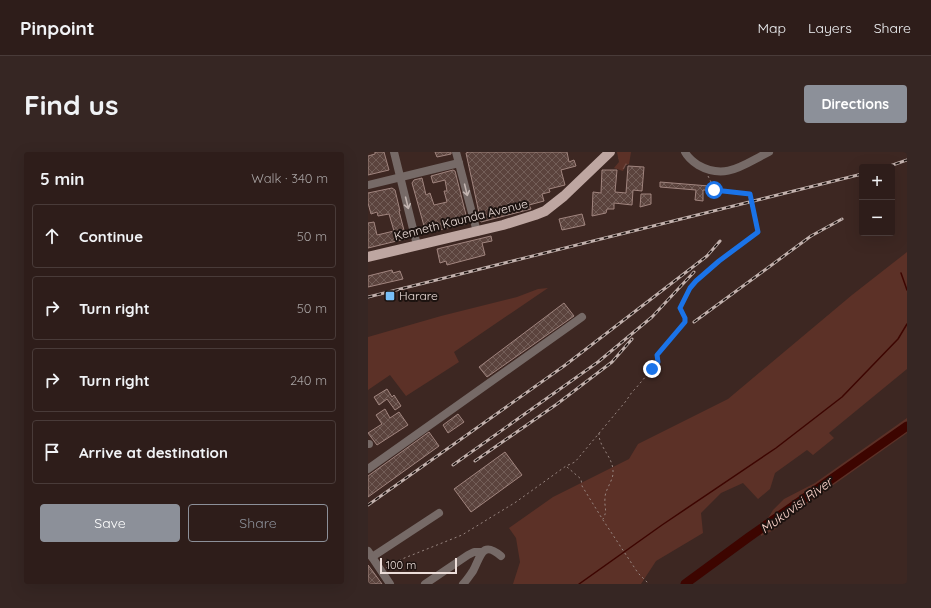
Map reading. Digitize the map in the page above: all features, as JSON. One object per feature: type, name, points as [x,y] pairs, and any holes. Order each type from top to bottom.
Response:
[{"type":"main road","name":"Kenneth Kaunda Avenue","points":[[368,257],[476,232],[524,219],[545,211],[564,196],[610,152]]},
{"type":"street","points":[[394,152],[418,245]]},
{"type":"street","points":[[456,152],[476,232]]},
{"type":"street","points":[[685,152],[690,160],[704,168],[713,171],[730,172],[769,152]]},
{"type":"street","points":[[368,185],[459,163]]},
{"type":"street","points":[[368,469],[582,317]]},
{"type":"street","points":[[390,584],[370,554],[439,513]]},
{"type":"street","points":[[425,584],[474,552],[490,550],[501,556]]},
{"type":"street","points":[[463,584],[473,571],[481,552]]},
{"type":"path","points":[[381,572],[402,559],[462,534],[516,502],[566,466],[575,462],[626,401],[632,391],[658,362],[657,355],[685,322],[685,318],[680,308],[690,288],[719,261],[758,232],[750,194],[714,190],[704,168]]},
{"type":"path","points":[[599,433],[600,442],[609,456],[614,471],[604,497],[607,513],[603,520]]},
{"type":"path","points":[[566,466],[570,471],[575,472],[581,479],[582,486],[623,551],[638,573],[649,584]]},
{"type":"green space","points":[[617,152],[631,152],[629,164],[626,165],[623,171],[614,168],[619,162]]},
{"type":"green space","points":[[907,252],[907,369],[829,433],[834,438],[813,455],[807,450],[775,473],[770,489],[758,499],[743,483],[721,493],[701,513],[703,533],[656,561],[641,584],[513,584],[520,562],[516,538],[509,528],[553,497],[629,459],[638,444],[728,399],[852,295]]},
{"type":"green space","points":[[548,288],[454,352],[459,362],[406,396],[390,375],[368,390],[368,337],[441,316],[517,297],[538,289]]},
{"type":"green space","points":[[907,418],[907,433],[791,514],[774,530],[761,536],[759,524],[767,520],[773,510],[784,499],[815,483]]},
{"type":"building","points":[[375,152],[384,152],[389,170],[368,175],[368,156],[375,154]]},
{"type":"building","points":[[435,152],[451,152],[451,154],[437,157]]},
{"type":"building","points":[[567,152],[569,162],[574,160],[576,166],[561,170],[565,185],[549,189],[550,192],[542,194],[544,201],[529,205],[531,209],[481,222],[466,153]]},
{"type":"building","points":[[628,166],[644,167],[642,191],[633,190],[632,205],[614,203],[614,209],[607,209],[606,213],[592,216],[593,192],[601,193],[602,170],[617,170],[615,192],[626,193]]},
{"type":"building","points":[[453,170],[455,171],[468,223],[426,233],[412,183],[414,180],[422,178],[426,195],[430,193],[434,205],[447,202],[444,191],[447,191],[445,180],[433,183],[431,176]]},
{"type":"building","points":[[660,182],[709,186],[709,190],[703,190],[703,201],[695,200],[696,190],[660,187]]},
{"type":"building","points":[[392,188],[395,190],[406,238],[368,248],[368,223],[374,222],[377,235],[394,231],[389,214],[378,216],[377,212],[371,214],[368,203],[368,193]]},
{"type":"building","points":[[641,194],[651,194],[651,204],[640,207]]},
{"type":"building","points":[[582,214],[585,225],[562,230],[559,219]]},
{"type":"building","points":[[491,236],[492,241],[482,243],[485,255],[447,265],[446,261],[440,263],[437,249]]},
{"type":"building","points":[[392,270],[393,273],[400,271],[403,279],[368,287],[368,276]]},
{"type":"building","points":[[564,303],[574,316],[487,377],[479,367]]},
{"type":"building","points":[[387,389],[392,397],[394,395],[401,406],[395,410],[387,399],[379,405],[374,397]]},
{"type":"building","points":[[385,409],[390,418],[399,412],[408,425],[377,445],[368,433],[382,424],[376,415]]},
{"type":"building","points":[[458,414],[464,422],[448,433],[443,425]]},
{"type":"building","points":[[429,432],[439,446],[368,497],[368,476]]},
{"type":"building","points":[[505,452],[522,475],[471,512],[454,489]]},
{"type":"building","points":[[368,565],[374,573],[382,584],[368,584]]},
{"type":"waterway","points":[[901,273],[907,290]]},
{"type":"waterway","points":[[579,584],[662,525],[776,448],[842,397],[898,339],[907,324]]},
{"type":"waterway","name":"Mukuvisi River","points":[[685,584],[907,426]]},
{"type":"railway","points":[[895,164],[907,160]]},
{"type":"railway","points":[[368,297],[859,175]]},
{"type":"railway","points":[[694,322],[811,236],[842,219]]},
{"type":"railway","points":[[368,505],[564,366],[707,256],[720,241]]},
{"type":"railway","points":[[453,465],[598,362],[652,317],[694,272]]},
{"type":"railway","points":[[475,461],[557,404],[612,362],[632,339]]},
{"type":"place","name":"Harare","points":[[390,296]]},
{"type":"route","points":[[652,369],[658,362],[656,356],[686,320],[680,311],[680,308],[690,288],[719,261],[758,232],[750,194],[714,190]]}]
